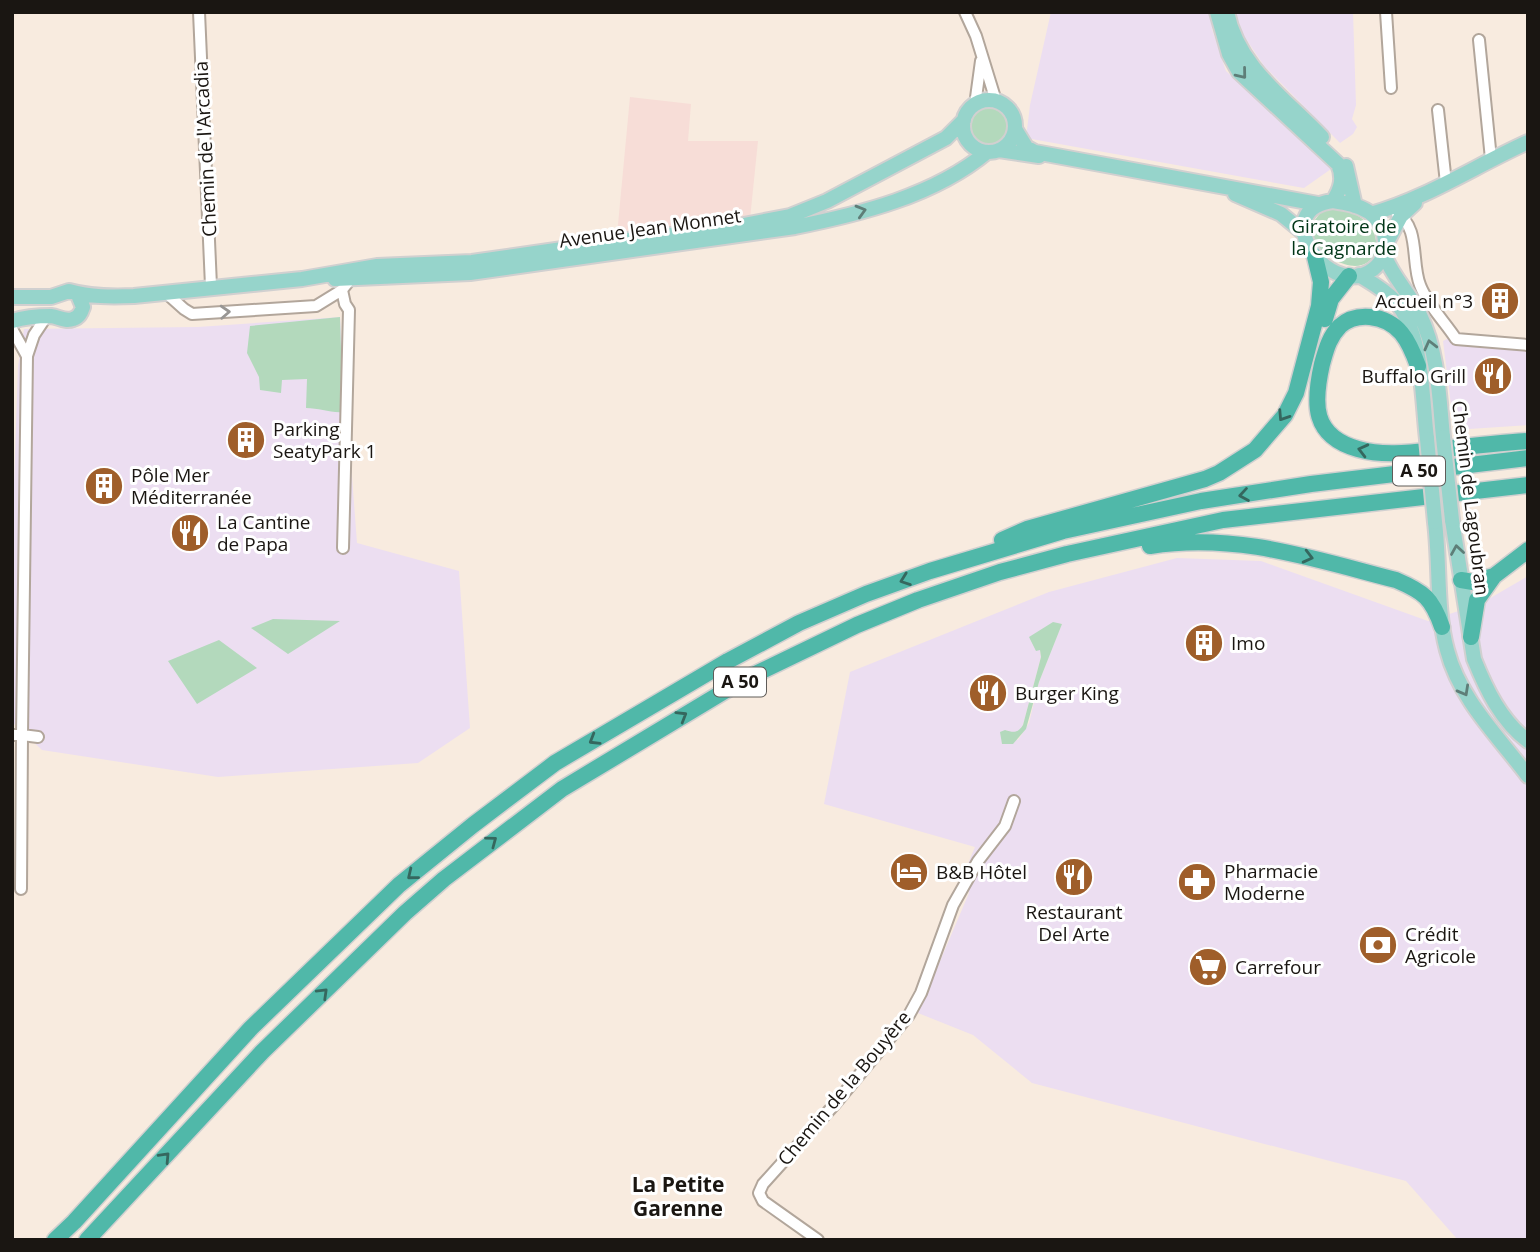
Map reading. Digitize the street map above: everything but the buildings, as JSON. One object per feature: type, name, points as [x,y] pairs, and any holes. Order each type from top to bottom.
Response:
[{"type":"highway","points":[[930,571],[1027,529],[1205,479],[1255,450],[1285,415],[1296,393],[1319,306],[1321,282],[1315,257]]},
{"type":"highway","points":[[1354,275],[1331,299],[1315,360],[1311,390],[1322,425],[1342,444],[1377,453],[1399,453],[1528,440]]},
{"type":"highway","points":[[1317,413],[1317,385],[1326,347],[1338,328],[1351,319],[1360,316],[1391,323],[1410,345],[1418,366]]},
{"type":"highway","name":"A 50","points":[[55,1240],[74,1223],[251,1028],[399,885],[555,763],[728,661],[799,623],[866,594],[930,571],[1063,531],[1201,501],[1311,484],[1528,458]]},
{"type":"highway","name":"A 50","points":[[87,1240],[262,1052],[405,913],[481,849],[562,789],[755,674],[857,625],[918,600],[1000,572],[1067,554],[1223,520],[1528,485]]},
{"type":"highway","points":[[1000,572],[1066,565],[1160,544],[1203,541],[1241,543],[1277,549],[1415,587],[1430,599],[1442,627]]},
{"type":"highway","points":[[1471,637],[1477,600],[1494,576],[1528,550]]},
{"type":"highway","points":[[1461,580],[1473,582],[1494,576]]},
{"type":"main road","points":[[1217,12],[1229,54],[1239,72],[1338,164],[1342,180],[1340,188],[1325,202],[1311,209],[1305,220],[1306,245],[1315,257],[1338,272],[1354,275],[1372,270],[1401,216],[1423,196]]},
{"type":"main road","points":[[1227,12],[1236,39],[1254,70],[1318,132],[1346,166],[1355,206]]},
{"type":"main road","points":[[1052,156],[976,149],[963,130],[964,120],[975,105],[981,102],[996,102],[1009,110],[1015,129],[1026,147],[1052,156],[1214,186],[1355,206],[1377,212],[1423,196],[1528,142]]},
{"type":"main road","name":"Avenue Jean Monnet","points":[[12,297],[51,297],[69,291],[78,295],[134,296],[211,286],[302,279],[360,268],[472,262],[723,229],[790,216],[837,195],[946,138],[964,120]]},
{"type":"main road","points":[[993,151],[1010,142],[1015,129]]},
{"type":"main road","name":"Avenue Jean Monnet","points":[[302,279],[346,285],[470,273],[795,227],[835,219],[895,201],[957,172],[993,151]]},
{"type":"main road","points":[[1214,186],[1281,214],[1304,233]]},
{"type":"main road","points":[[1377,212],[1385,249]]},
{"type":"main road","name":"Chemin de Lagoubran","points":[[1385,249],[1392,272],[1418,311],[1429,339],[1438,384],[1452,520],[1474,659],[1490,696],[1502,714],[1528,741]]},
{"type":"main road","name":"Chemin de Lagoubran","points":[[1354,275],[1386,293],[1404,312],[1416,343],[1436,522],[1442,627],[1452,666],[1468,699],[1528,776]]},
{"type":"main road","points":[[78,295],[83,302],[82,312]]},
{"type":"main road","name":"Avenue Jean Monnet","points":[[12,321],[25,317],[69,320],[82,312],[134,296]]},
{"type":"main road","points":[[1439,561],[1445,572],[1461,580]]},
{"type":"street","name":"Chemin de l'Arcadia","points":[[199,12],[211,286]]},
{"type":"street","points":[[965,12],[976,36],[996,102]]},
{"type":"street","points":[[1386,12],[1391,88]]},
{"type":"street","points":[[1479,40],[1491,159]]},
{"type":"street","points":[[975,105],[982,58]]},
{"type":"street","points":[[1438,110],[1446,183]]},
{"type":"street","points":[[1377,212],[1401,216],[1407,223],[1412,236],[1420,285],[1457,339],[1528,345]]},
{"type":"street","points":[[1393,229],[1403,230],[1412,236]]},
{"type":"street","points":[[316,306],[346,285],[360,268]]},
{"type":"street","points":[[343,548],[349,310],[345,304],[346,285]]},
{"type":"street","points":[[165,292],[192,313],[316,306],[349,310]]},
{"type":"street","points":[[21,888],[17,735],[27,356],[34,335],[46,317]]},
{"type":"street","points":[[12,329],[27,356]]},
{"type":"street","points":[[17,735],[38,737]]},
{"type":"street","name":"Chemin de la Bouyère","points":[[818,1240],[762,1201],[759,1193],[763,1184],[835,1104],[908,1015],[921,993],[953,905],[978,861],[1005,826],[1014,801]]},
{"type":"shaded area","points":[[1051,12],[1211,12],[1212,29],[1226,71],[1331,169],[1304,188],[1026,138],[1030,105]]},
{"type":"shaded area","points":[[1235,12],[1353,12],[1356,105],[1352,119],[1357,127],[1353,134],[1340,143],[1264,66],[1244,36]]},
{"type":"shaded area","points":[[630,97],[691,104],[688,141],[758,141],[750,219],[617,235]]},
{"type":"shaded area","points":[[340,317],[357,543],[459,571],[470,728],[418,763],[218,777],[42,750],[12,722],[12,543],[18,366],[24,329],[198,327]]},
{"type":"shaded area","points":[[1457,334],[1528,340],[1528,425],[1454,430],[1443,341]]},
{"type":"shaded area","points":[[1177,558],[1261,561],[1428,621],[1480,604],[1528,576],[1528,1240],[1458,1240],[1406,1181],[1032,1083],[973,1035],[918,1013],[969,893],[964,873],[975,847],[824,804],[850,672],[1049,592]],"holes":[[[1062,623],[1039,682],[1029,723],[1018,740],[1005,730],[1012,733],[1019,731],[1023,725],[1041,657],[1040,649]]]},
{"type":"green space","points":[[989,105],[1004,111],[1010,126],[1004,141],[989,147],[974,141],[968,126],[974,111]]},
{"type":"green space","name":"Giratoire de la Cagnarde","points":[[1334,208],[1354,214],[1368,224],[1375,236],[1376,248],[1372,258],[1363,265],[1350,266],[1333,259],[1316,245],[1311,225],[1321,212]]},
{"type":"green space","points":[[340,317],[343,412],[306,408],[307,379],[282,380],[281,393],[260,390],[259,377],[247,353],[250,326]]},
{"type":"green space","points":[[273,619],[340,621],[288,654],[251,628]]},
{"type":"green space","points":[[1053,622],[1062,624],[1039,682],[1026,729],[1013,744],[1002,744],[1000,732],[1015,732],[1023,725],[1041,657],[1040,650],[1036,651],[1029,637]]},
{"type":"green space","points":[[219,640],[257,668],[197,704],[168,661]]},
{"type":"place","name":"Accueil n°3","points":[[1500,301]]},
{"type":"place","name":"Buffalo Grill","points":[[1493,376]]},
{"type":"place","name":"Parking SeatyPark 1","points":[[246,440]]},
{"type":"place","name":"Pôle Mer Méditerranée","points":[[104,486]]},
{"type":"place","name":"La Cantine de Papa","points":[[190,533]]},
{"type":"place","name":"Imo","points":[[1204,643]]},
{"type":"place","name":"Burger King","points":[[988,693]]},
{"type":"place","name":"B&B Hôtel","points":[[909,872]]},
{"type":"place","name":"Restaurant Del Arte","points":[[1074,877]]},
{"type":"place","name":"Pharmacie Moderne","points":[[1197,882]]},
{"type":"place","name":"Crédit Agricole","points":[[1378,945]]},
{"type":"place","name":"Carrefour","points":[[1208,967]]},
{"type":"district","name":"La Petite Garenne","points":[[678,1197]]}]
